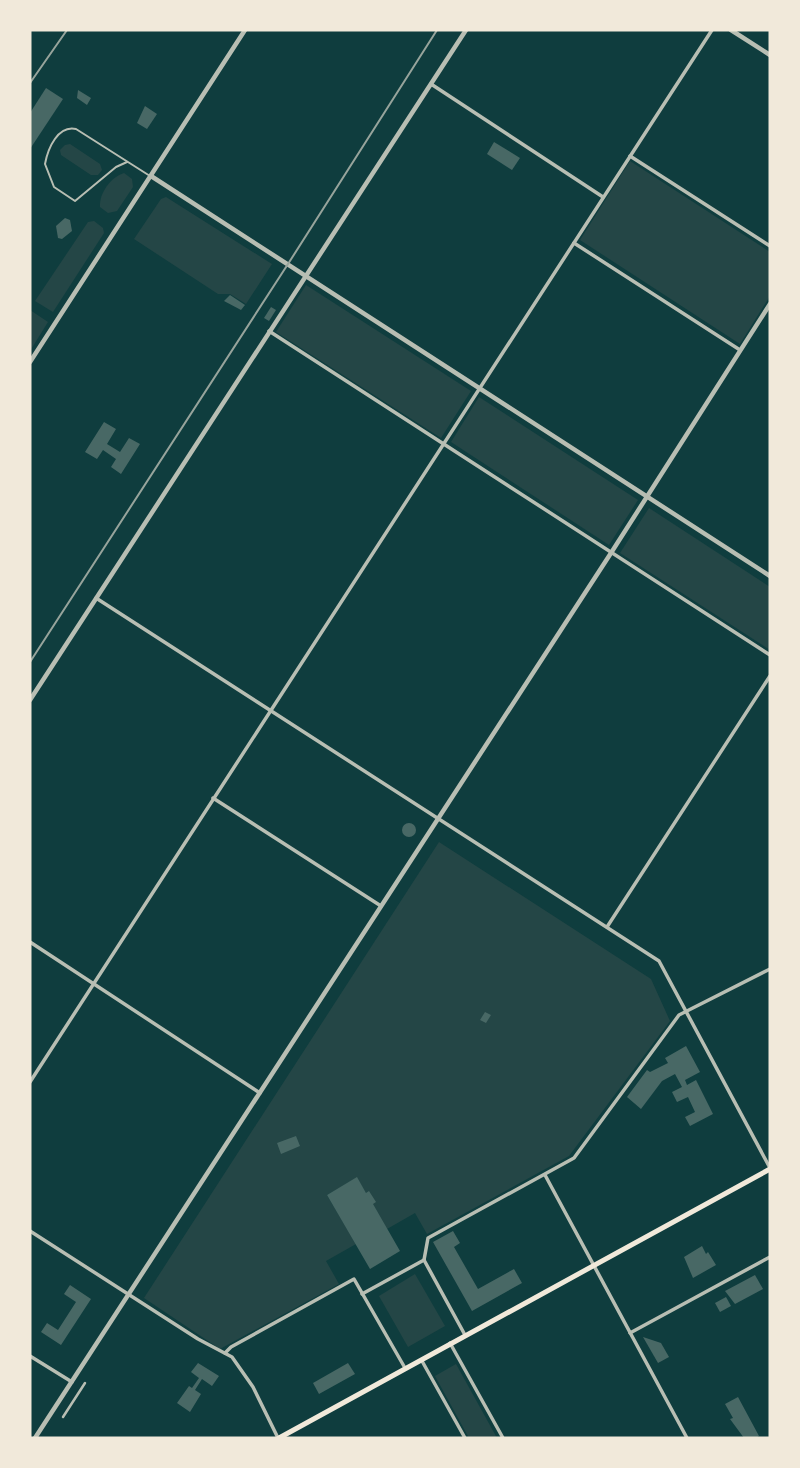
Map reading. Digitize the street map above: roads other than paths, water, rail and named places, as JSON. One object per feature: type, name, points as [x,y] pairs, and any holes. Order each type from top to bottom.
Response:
[{"type":"main road","points":[[279,1438],[770,1168]]},
{"type":"street","points":[[30,362],[244,30]]},
{"type":"street","points":[[30,700],[466,30]]},
{"type":"street","points":[[30,1083],[712,30]]},
{"type":"street","points":[[731,30],[770,55]]},
{"type":"street","points":[[431,84],[603,197]]},
{"type":"street","points":[[630,156],[770,246]]},
{"type":"street","points":[[151,176],[770,576]]},
{"type":"street","points":[[574,243],[740,350]]},
{"type":"street","points":[[35,1438],[770,304]]},
{"type":"street","points":[[269,331],[770,655]]},
{"type":"street","points":[[96,597],[659,961],[770,1168]]},
{"type":"street","points":[[607,927],[770,676]]},
{"type":"street","points":[[214,798],[381,906]]},
{"type":"street","points":[[30,942],[260,1093]]},
{"type":"street","points":[[465,1335],[424,1260],[428,1238],[574,1158],[679,1016],[770,969]]},
{"type":"street","points":[[545,1175],[687,1438]]},
{"type":"street","points":[[30,1231],[221,1353],[232,1357],[253,1387],[279,1438]]},
{"type":"street","points":[[629,1333],[770,1256]]},
{"type":"street","points":[[362,1294],[424,1260]]},
{"type":"street","points":[[225,1353],[231,1347],[354,1279],[405,1368]]},
{"type":"street","points":[[450,1343],[503,1438]]},
{"type":"street","points":[[30,1356],[72,1382]]},
{"type":"street","points":[[421,1359],[465,1438]]},
{"type":"street","points":[[63,1417],[85,1383]]},
{"type":"lane","points":[[127,163],[116,167],[75,201],[54,187],[45,163],[55,139],[62,131],[71,128],[151,176]]},
{"type":"tram line","points":[[30,662],[437,30]]},
{"type":"railway","points":[[30,83],[67,30]]}]
